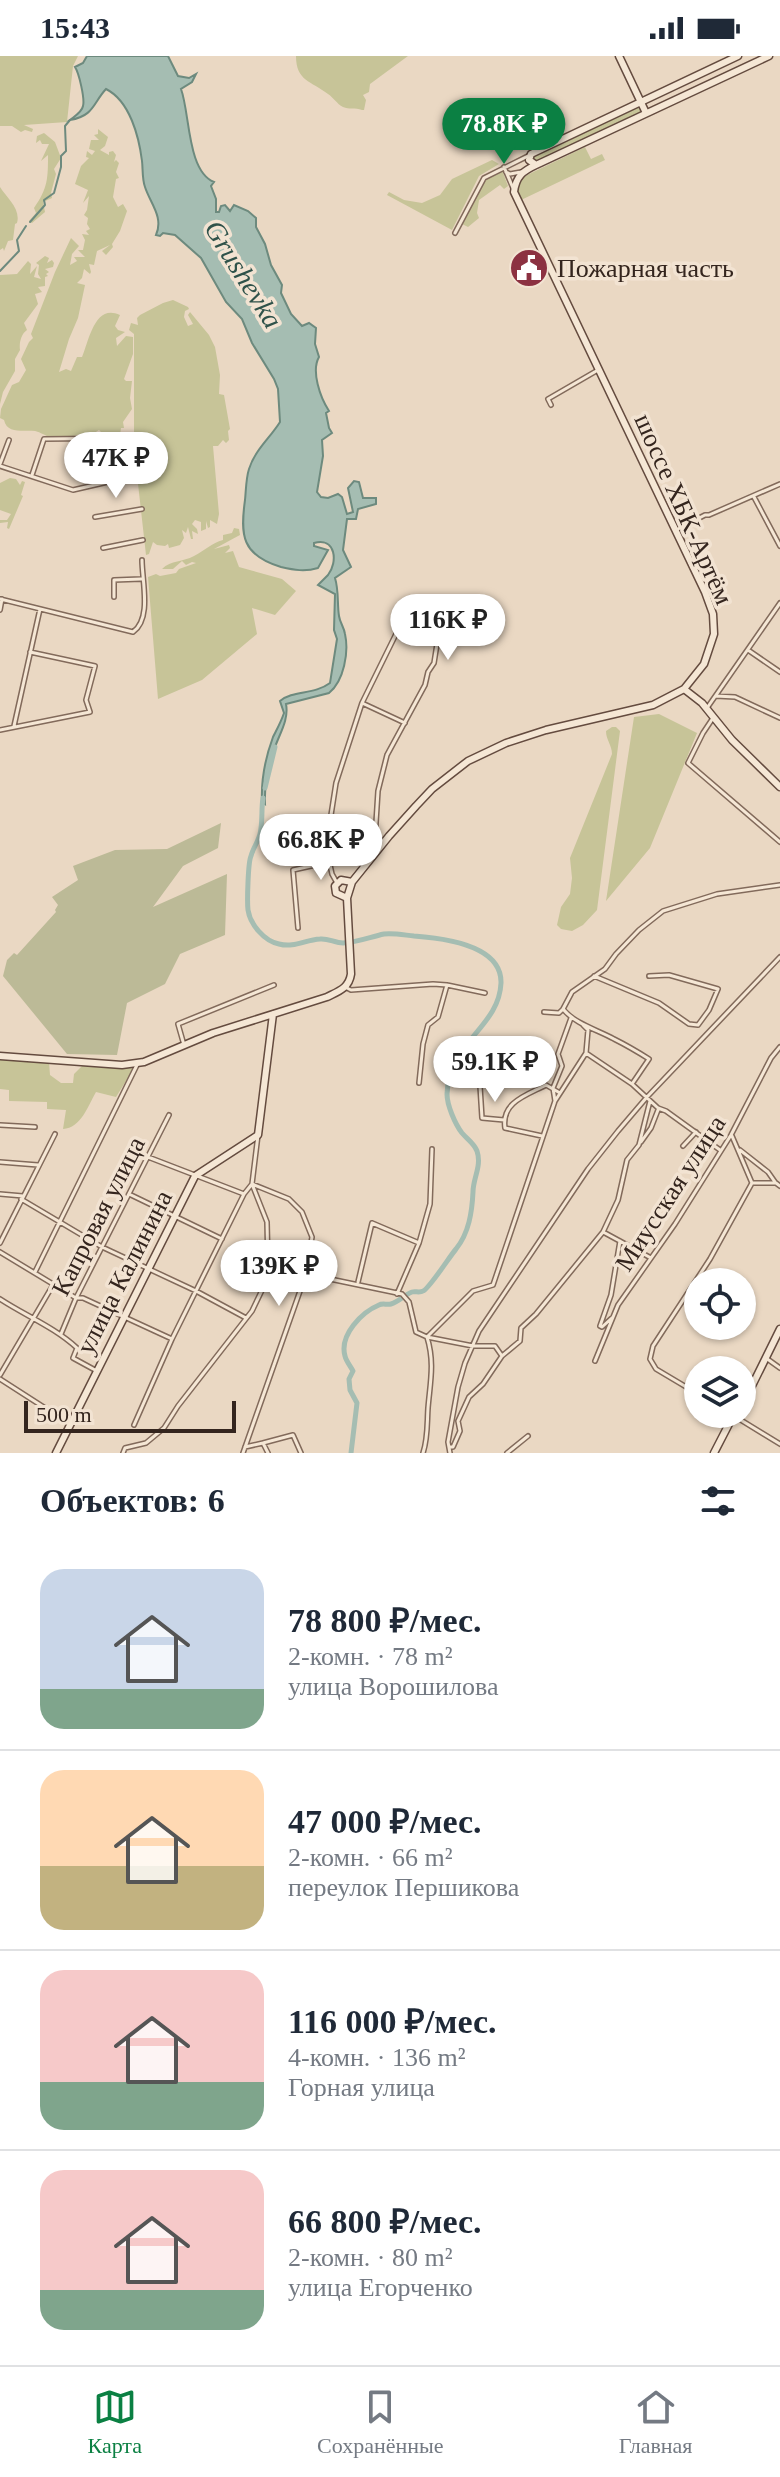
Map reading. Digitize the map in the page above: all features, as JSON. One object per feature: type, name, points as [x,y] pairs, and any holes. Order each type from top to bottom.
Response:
[{"type":"main road","points":[[619,56],[646,113]]},
{"type":"main road","points":[[514,192],[517,178],[531,154],[738,56]]},
{"type":"main road","points":[[519,174],[769,56]]},
{"type":"main road","points":[[708,70],[714,82]]},
{"type":"main road","points":[[531,154],[529,160],[536,165]]},
{"type":"main road","name":"шоссе ХБК-Артём","points":[[346,987],[351,974],[347,898],[352,882],[432,789],[468,761],[506,743],[653,705],[684,689],[704,664],[710,650],[713,614],[705,592],[514,192]]},
{"type":"main road","points":[[684,689],[707,708],[780,787]]},
{"type":"main road","points":[[347,898],[336,892],[337,883],[341,880],[352,882]]},
{"type":"main road","points":[[0,1056],[122,1065],[138,1063],[213,1033],[327,997],[346,987]]},
{"type":"main road","points":[[258,1135],[273,1014]]},
{"type":"main road","name":"улица Калинина","points":[[56,1453],[195,1176],[258,1135]]},
{"type":"main road","points":[[756,1378],[780,1329]]},
{"type":"main road","points":[[714,1453],[727,1428]]},
{"type":"street","points":[[455,233],[487,175],[531,154]]},
{"type":"street","points":[[504,167],[514,192]]},
{"type":"street","points":[[506,172],[519,174]]},
{"type":"street","points":[[551,405],[548,399],[598,370]]},
{"type":"street","points":[[32,475],[44,439],[135,438]]},
{"type":"street","points":[[9,440],[0,465],[73,490],[138,475]]},
{"type":"street","points":[[676,530],[780,484]]},
{"type":"street","points":[[754,496],[780,546]]},
{"type":"street","points":[[95,517],[142,509]]},
{"type":"street","points":[[103,548],[143,540]]},
{"type":"street","points":[[0,610],[1,599],[133,632],[137,630],[144,612],[142,560]]},
{"type":"street","points":[[114,597],[114,580],[142,579]]},
{"type":"street","points":[[707,708],[780,603]]},
{"type":"street","points":[[14,727],[40,609]]},
{"type":"street","points":[[337,883],[326,847],[336,783],[362,703],[398,630],[403,627],[435,637],[437,644],[434,663],[387,755],[378,791],[375,838],[379,848]]},
{"type":"street","points":[[748,650],[780,672]]},
{"type":"street","points":[[0,730],[90,712],[86,700],[95,666],[30,652]]},
{"type":"street","points":[[716,696],[735,697],[780,718]]},
{"type":"street","points":[[362,703],[405,723]]},
{"type":"street","points":[[713,718],[688,763],[780,842]]},
{"type":"street","points":[[298,928],[293,870],[329,862]]},
{"type":"street","points":[[544,1012],[559,1013],[572,992],[605,969],[639,930],[663,911],[717,894],[780,885]]},
{"type":"street","points":[[450,1453],[458,1387],[479,1331],[588,1169],[648,1099],[780,957]]},
{"type":"street","points":[[594,976],[659,1003],[689,1024],[698,1025],[718,989],[669,975],[649,976]]},
{"type":"street","points":[[184,1045],[178,1024],[274,985]]},
{"type":"street","points":[[419,1083],[428,1025],[438,1017],[447,985]]},
{"type":"street","points":[[346,987],[351,990],[447,985],[485,993]]},
{"type":"street","points":[[427,1337],[473,1291],[493,1285],[555,1101],[586,1053],[588,1030],[563,1009]]},
{"type":"street","points":[[555,1101],[553,1088],[562,1066],[558,1054],[572,1016]]},
{"type":"street","points":[[583,1025],[649,1059],[632,1084]]},
{"type":"street","name":"Миусская улица","points":[[595,1361],[618,1305],[731,1135],[771,1058],[780,1047]]},
{"type":"street","points":[[586,1053],[720,1150]]},
{"type":"street","points":[[35,1272],[138,1063]]},
{"type":"street","points":[[543,1136],[505,1128],[508,1109],[516,1099],[546,1085],[560,1093]]},
{"type":"street","points":[[480,1086],[482,1118],[504,1120]]},
{"type":"street","points":[[639,1145],[648,1099]]},
{"type":"street","points":[[449,1447],[456,1442],[460,1431],[458,1421],[469,1397],[483,1384],[502,1356],[520,1341],[521,1328],[603,1232],[618,1200],[627,1160],[651,1128],[658,1108]]},
{"type":"street","name":"Капровая улица","points":[[61,1334],[76,1298],[169,1115]]},
{"type":"street","points":[[0,1125],[35,1127]]},
{"type":"street","points":[[683,1146],[696,1132]]},
{"type":"street","points":[[0,1243],[55,1134]]},
{"type":"street","points":[[123,1453],[125,1448],[146,1443],[164,1428],[246,1318],[264,1286],[268,1267],[267,1222],[252,1184],[258,1135]]},
{"type":"street","points":[[731,1135],[752,1183]]},
{"type":"street","points":[[737,1147],[768,1172],[778,1185]]},
{"type":"street","points":[[399,1294],[430,1204],[432,1149]]},
{"type":"street","points":[[148,1157],[244,1194]]},
{"type":"street","points":[[0,1162],[38,1165]]},
{"type":"street","points":[[752,1183],[778,1185]]},
{"type":"street","points":[[684,1386],[656,1369],[650,1359],[653,1346],[710,1259],[752,1183]]},
{"type":"street","points":[[134,1425],[172,1339],[244,1194],[252,1184]]},
{"type":"street","points":[[243,1453],[306,1274],[312,1237],[302,1212],[289,1199],[252,1184]]},
{"type":"street","points":[[0,1194],[22,1197],[102,1247],[246,1318]]},
{"type":"street","points":[[129,1194],[222,1239]]},
{"type":"street","points":[[358,1283],[372,1223],[419,1243]]},
{"type":"street","points":[[603,1232],[651,1258]]},
{"type":"street","points":[[613,1317],[600,1326],[611,1295],[620,1241]]},
{"type":"street","points":[[0,1252],[76,1298],[83,1298],[172,1339]]},
{"type":"street","points":[[306,1274],[399,1294],[409,1302],[416,1332],[473,1346],[495,1346],[502,1356]]},
{"type":"street","name":"Капровая улица","points":[[0,1377],[53,1285]]},
{"type":"street","points":[[0,1299],[61,1334],[77,1348],[73,1358],[97,1371]]},
{"type":"street","points":[[423,1453],[427,1443],[428,1406],[433,1379],[432,1353],[427,1337]]},
{"type":"street","points":[[766,1358],[780,1368]]},
{"type":"street","points":[[0,1377],[70,1424]]},
{"type":"street","points":[[755,1428],[780,1444]]},
{"type":"street","points":[[245,1447],[293,1435],[301,1453]]},
{"type":"street","points":[[507,1453],[528,1436]]},
{"type":"street","points":[[263,1443],[268,1453]]},
{"type":"shaded area","points":[[0,56],[78,56],[73,66],[67,122],[24,125],[33,129],[32,132],[0,126]]},
{"type":"shaded area","points":[[296,56],[408,56],[370,84],[369,92],[363,95],[366,100],[362,110],[343,107],[306,80],[299,71]]},
{"type":"shaded area","points":[[638,105],[641,112],[536,162],[532,160],[532,155]]},
{"type":"shaded area","points":[[98,129],[108,137],[100,150],[109,155],[113,151],[116,155],[114,162],[119,163],[116,172],[119,178],[116,179],[113,197],[118,207],[123,204],[127,211],[113,247],[106,255],[102,251],[110,245],[97,251],[94,265],[89,264],[90,274],[84,269],[77,283],[85,285],[78,318],[59,372],[66,369],[71,371],[77,357],[82,357],[94,325],[104,314],[120,315],[115,326],[125,332],[116,338],[117,346],[126,336],[133,337],[133,354],[124,379],[132,381],[132,409],[123,422],[120,435],[103,434],[99,430],[88,437],[80,434],[55,438],[36,431],[12,429],[0,418],[1,409],[12,385],[19,382],[26,370],[21,359],[33,338],[31,334],[71,238],[79,246],[72,254],[70,265],[77,261],[74,257],[85,257],[78,250],[83,250],[85,240],[82,234],[89,235],[86,231],[90,229],[88,218],[84,215],[89,196],[83,203],[88,190],[75,184],[81,166],[89,158],[86,157],[87,151],[92,155],[95,151],[89,149],[91,140],[99,140],[94,135],[98,134]]},
{"type":"shaded area","points":[[44,133],[55,142],[61,158],[54,169],[52,198],[43,202],[45,212],[32,223],[29,221],[36,213],[34,208],[45,189],[47,177],[48,155],[41,161],[49,144],[42,144],[40,140],[36,143],[37,136]]},
{"type":"shaded area","points":[[585,147],[591,159],[602,154],[605,160],[521,200],[517,189],[521,178]]},
{"type":"shaded area","points":[[492,160],[499,164],[479,176],[452,230],[387,195],[389,192],[404,200],[422,203],[440,195],[452,179]]},
{"type":"shaded area","points":[[502,170],[508,186],[504,189],[500,185],[479,200],[479,218],[468,227],[462,224],[482,182]]},
{"type":"shaded area","points":[[0,187],[15,208],[18,218],[13,240],[8,241],[4,251],[3,248],[0,250]]},
{"type":"shaded area","points":[[45,256],[49,258],[47,263],[52,260],[53,267],[45,269],[49,272],[45,277],[45,286],[38,287],[42,292],[35,294],[38,304],[24,323],[27,330],[15,359],[15,371],[0,404],[0,275],[17,274],[28,261],[31,264],[30,274],[37,266],[34,277],[41,279],[39,265],[36,263]]},
{"type":"shaded area","points":[[173,300],[188,307],[184,317],[188,326],[193,324],[188,315],[190,312],[215,347],[220,375],[219,394],[224,395],[229,440],[213,446],[219,514],[217,524],[210,520],[208,528],[206,521],[206,529],[201,531],[201,522],[195,520],[192,524],[198,534],[192,531],[193,539],[188,527],[186,533],[182,530],[184,538],[180,545],[169,548],[168,544],[157,545],[153,542],[146,555],[134,448],[134,334],[129,330],[131,323],[138,325],[140,315]]},
{"type":"shaded area","points":[[10,478],[16,479],[20,485],[22,481],[25,482],[23,496],[9,529],[8,522],[0,523],[11,514],[0,510],[0,483]]},
{"type":"shaded area","points":[[234,528],[239,529],[240,535],[214,549],[229,545],[225,553],[233,551],[239,567],[282,579],[296,591],[275,615],[252,608],[257,634],[202,680],[158,699],[148,577],[176,573],[196,563],[186,565],[182,561],[173,569],[162,569],[223,540],[223,535],[232,533]]},
{"type":"shaded area","points":[[659,714],[697,733],[650,848],[606,901],[634,717]]},
{"type":"shaded area","points":[[612,727],[620,731],[597,910],[583,925],[572,931],[561,929],[557,925],[561,907],[570,894],[570,858],[612,754],[606,731]]},
{"type":"shaded area","points":[[221,823],[218,848],[183,866],[153,907],[227,874],[225,935],[180,954],[165,984],[127,1003],[117,1055],[67,1054],[3,976],[7,960],[14,953],[17,955],[56,912],[58,905],[52,897],[78,880],[73,866],[115,850],[167,849]]},
{"type":"shaded area","points":[[0,1057],[49,1062],[50,1075],[61,1083],[73,1083],[74,1074],[84,1064],[136,1065],[116,1097],[96,1092],[79,1121],[63,1129],[66,1110],[47,1109],[47,1102],[9,1101],[9,1090],[0,1089]]},
{"type":"water","points":[[87,56],[168,56],[178,76],[189,78],[196,74],[192,82],[181,89],[194,154],[205,176],[214,182],[211,186],[216,199],[216,212],[225,205],[230,211],[234,205],[256,218],[256,227],[282,285],[281,293],[291,314],[302,326],[309,323],[316,328],[315,344],[319,357],[316,377],[329,411],[326,413],[332,433],[322,440],[323,456],[317,492],[321,497],[328,498],[338,494],[342,497],[347,514],[353,512],[348,488],[354,481],[359,482],[363,498],[376,498],[376,504],[358,509],[356,519],[347,519],[343,550],[351,567],[335,578],[339,616],[346,641],[342,674],[329,693],[286,704],[285,721],[267,776],[265,804],[262,802],[263,777],[273,737],[284,713],[280,701],[330,683],[337,639],[334,630],[335,594],[318,585],[331,570],[333,552],[327,544],[314,543],[314,546],[328,550],[318,568],[295,570],[258,557],[246,542],[243,524],[248,473],[255,456],[280,422],[278,389],[242,319],[226,302],[201,258],[175,235],[156,235],[157,216],[144,184],[138,141],[132,120],[121,102],[106,89],[89,112],[70,120],[83,106],[75,67],[83,63]]},
{"type":"waterway","points":[[30,222],[45,205],[44,200],[54,193],[61,156],[66,151],[65,126],[70,120]]},
{"type":"waterway","points":[[0,271],[19,251],[17,240],[26,226]]},
{"type":"waterway","name":"Grushevka","points":[[265,788],[275,747]]},
{"type":"waterway","name":"Grushevka","points":[[263,798],[260,834],[248,874],[248,910],[263,936],[284,945],[320,939],[340,943],[388,934],[454,942],[481,952],[492,960],[499,970],[501,983],[492,1012],[456,1061],[447,1094],[457,1125],[478,1156],[467,1229],[426,1289],[412,1292],[394,1303],[372,1308],[349,1332],[344,1348],[353,1371],[349,1379],[350,1390],[357,1403],[351,1453]]},
{"type":"place","name":"Пожарная часть","points":[[529,268]]}]
